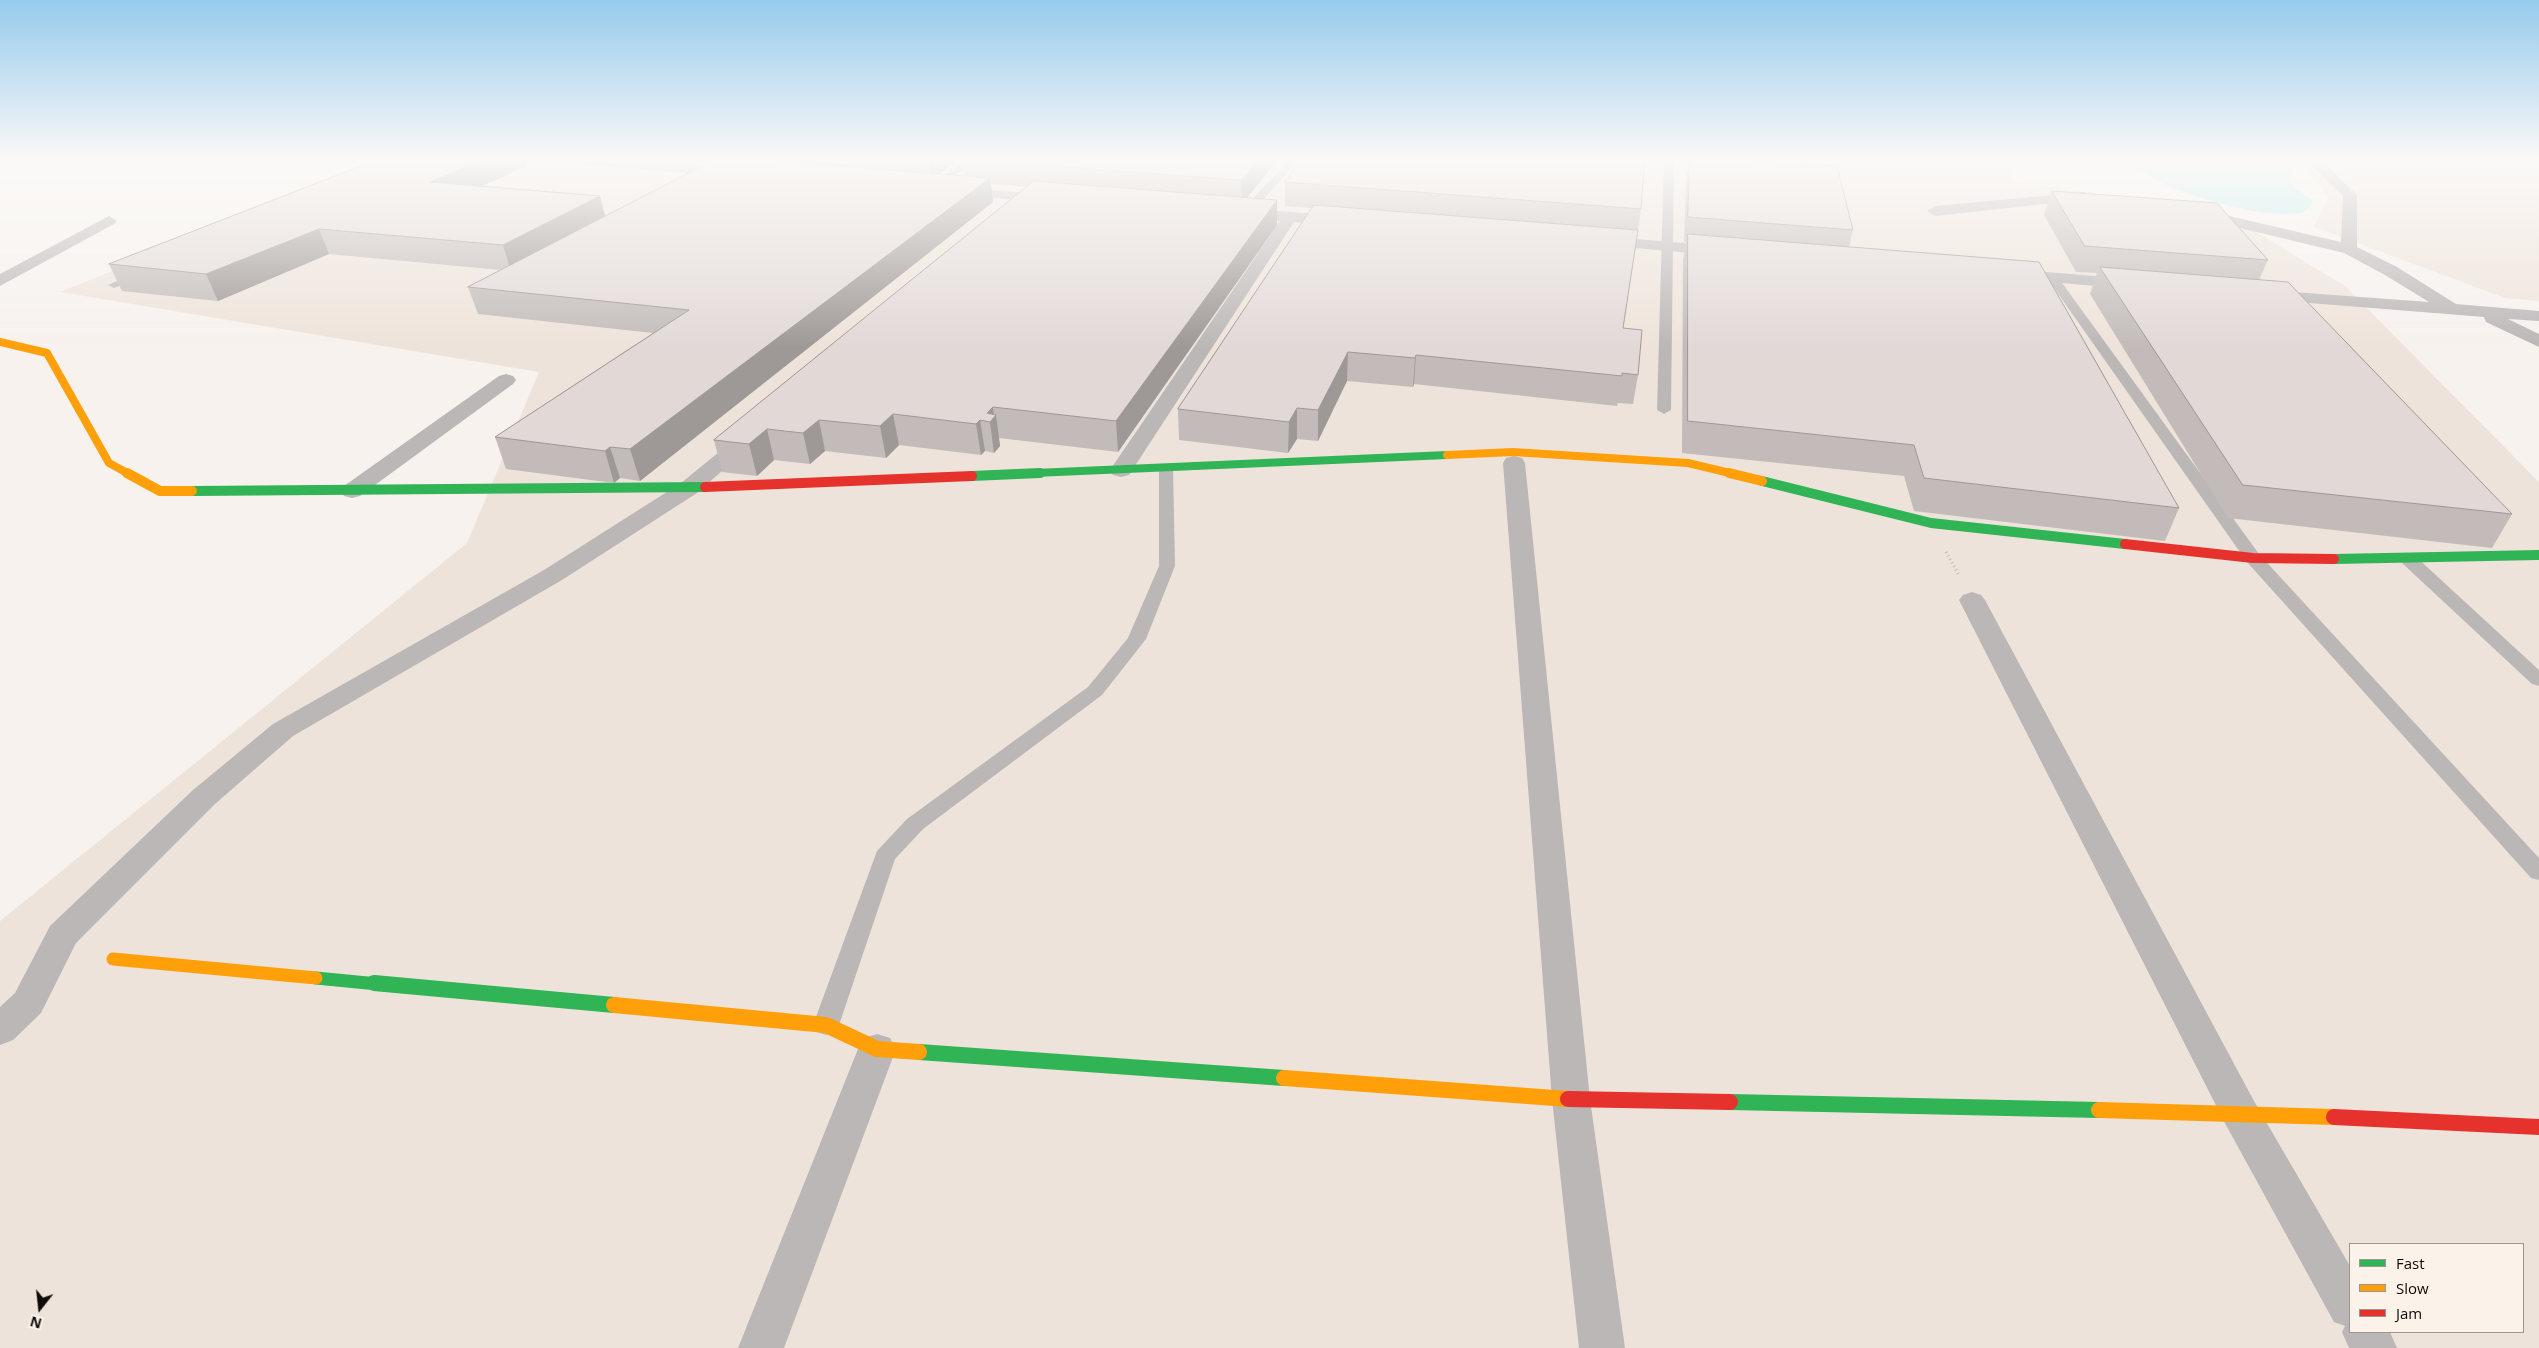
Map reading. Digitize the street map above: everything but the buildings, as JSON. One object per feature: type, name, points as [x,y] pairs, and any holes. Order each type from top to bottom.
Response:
[{"type":"street","points":[[0,281],[107,222]]},
{"type":"street","points":[[1121,470],[1287,222]]},
{"type":"street","points":[[2231,222],[2349,249],[2391,271],[2453,309]]},
{"type":"street","points":[[2349,249],[2350,222]]},
{"type":"street","points":[[1578,239],[1737,252]]},
{"type":"street","points":[[1994,273],[2151,285]]},
{"type":"street","points":[[2248,293],[2539,316]]},
{"type":"street","points":[[2477,311],[2539,340]]},
{"type":"street","points":[[0,342],[47,354],[109,463],[160,491],[689,488],[1513,452],[1688,463],[1931,523],[2253,558],[2408,559],[2539,555]]},
{"type":"street","points":[[352,491],[506,380]]},
{"type":"street","points":[[0,1030],[28,1003],[62,935],[204,797],[283,730],[553,575],[689,488],[765,424]]},
{"type":"street","points":[[1514,463],[1571,1099],[1602,1348]]},
{"type":"street","points":[[1972,600],[2240,1112],[2349,1304]]},
{"type":"street","points":[[113,959],[826,1025],[877,1050],[1571,1099],[2240,1112],[2534,1133]]},
{"type":"street","points":[[761,1348],[877,1050]]},
{"type":"street","points":[[2366,1333],[2374,1348]]},
{"type":"lane","points":[[1664,410],[1669,222]]},
{"type":"lane","points":[[114,285],[151,270]]},
{"type":"lane","points":[[2053,278],[2253,558],[2539,872]]},
{"type":"lane","points":[[826,1025],[885,856],[915,824],[1095,691],[1137,639],[1166,566],[1166,468]]},
{"type":"lane","points":[[2408,559],[2539,680]]},
{"type":"path","points":[[1931,523],[1972,600]]},
{"type":"shaded area","points":[[236,222],[2240,222],[2345,286],[2539,482],[2539,1348],[0,1348],[0,921],[467,543],[539,372],[60,292]]},
{"type":"shaded area","points":[[2316,222],[2539,222],[2539,301],[2505,298],[2314,227]]},
{"type":"traffic: fast","points":[[972,476],[1447,455]]},
{"type":"traffic: fast","points":[[1762,481],[1931,523],[2125,544]]},
{"type":"traffic: fast","points":[[192,491],[705,487]]},
{"type":"traffic: fast","points":[[2334,559],[2539,555]]},
{"type":"traffic: fast","points":[[316,978],[614,1005]]},
{"type":"traffic: fast","points":[[919,1052],[1284,1078]]},
{"type":"traffic: fast","points":[[1730,1102],[2099,1110]]},
{"type":"traffic: slow","points":[[0,342],[47,353],[109,463],[160,491],[192,491]]},
{"type":"traffic: slow","points":[[1447,455],[1513,452],[1688,463],[1762,481]]},
{"type":"traffic: slow","points":[[113,959],[316,978]]},
{"type":"traffic: slow","points":[[614,1005],[826,1025],[877,1049],[919,1052]]},
{"type":"traffic: slow","points":[[1284,1078],[1568,1099]]},
{"type":"traffic: slow","points":[[2099,1110],[2334,1117]]},
{"type":"traffic: jam","points":[[705,487],[972,476]]},
{"type":"traffic: jam","points":[[2125,544],[2253,558],[2334,559]]},
{"type":"traffic: jam","points":[[1568,1099],[1730,1102]]},
{"type":"traffic: jam","points":[[2334,1117],[2539,1127]]}]
